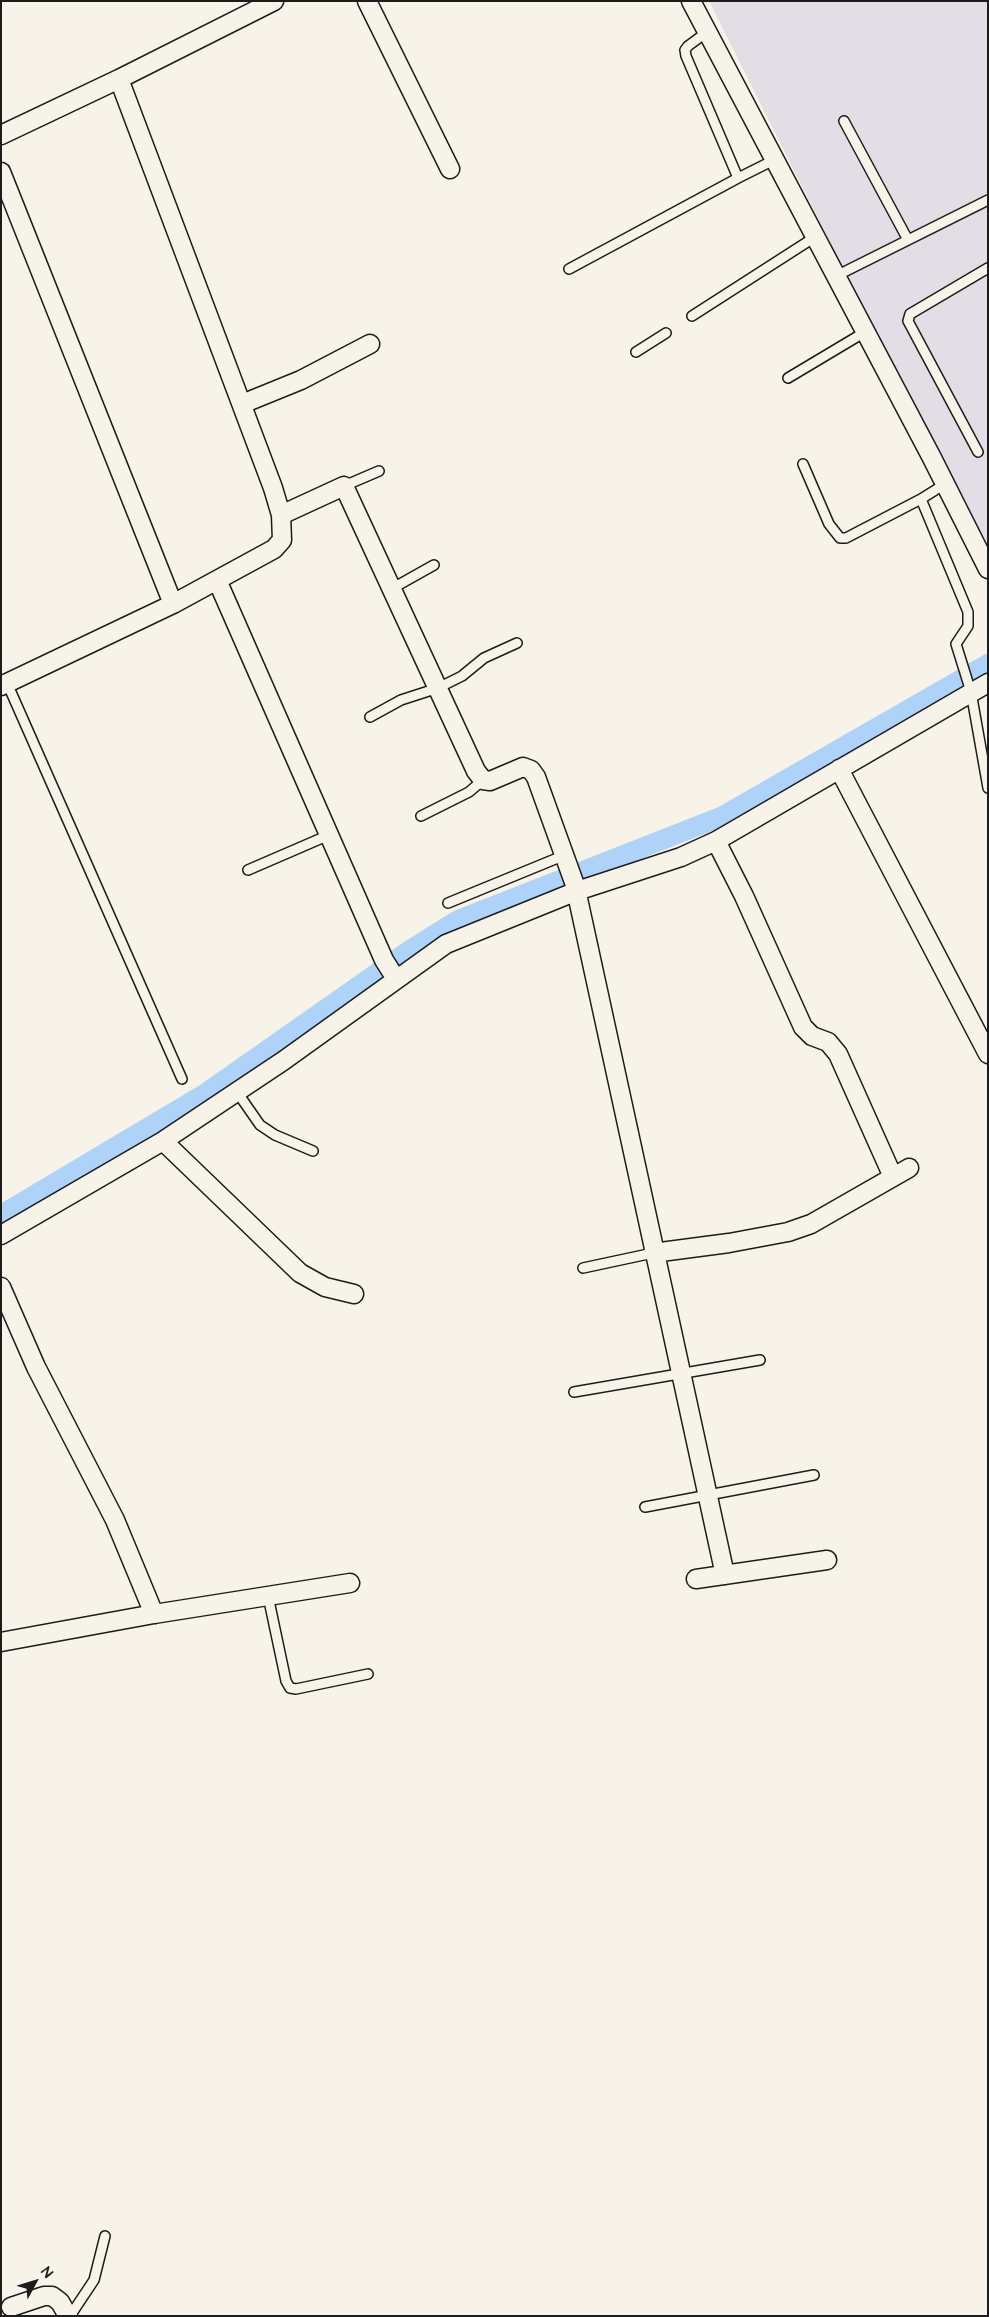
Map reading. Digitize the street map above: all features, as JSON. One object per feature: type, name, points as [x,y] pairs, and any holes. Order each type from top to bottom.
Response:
[{"type":"street","points":[[1,135],[119,79],[274,1]]},
{"type":"street","points":[[367,1],[450,170]]},
{"type":"street","points":[[691,1],[988,569]]},
{"type":"street","points":[[4,685],[173,604],[274,549],[282,540],[281,515],[242,404],[188,266],[119,79]]},
{"type":"street","points":[[1,172],[173,604]]},
{"type":"street","points":[[242,404],[301,380],[370,344]]},
{"type":"street","points":[[281,515],[344,486],[476,772],[483,780],[490,781],[523,767],[531,770],[536,777],[576,888],[653,1252],[725,1575]]},
{"type":"street","points":[[217,580],[391,971]]},
{"type":"street","points":[[1,1235],[163,1141],[283,1061],[391,971],[446,944],[576,888],[681,857],[716,841],[839,768],[969,687],[988,683]]},
{"type":"street","points":[[839,768],[988,1054]]},
{"type":"street","points":[[716,841],[744,896],[803,1027],[812,1036],[828,1042],[838,1054],[893,1177]]},
{"type":"street","points":[[163,1141],[300,1273],[324,1287],[354,1294]]},
{"type":"street","points":[[653,1252],[729,1243],[788,1232],[810,1224],[910,1168]]},
{"type":"street","points":[[1,1287],[36,1367],[115,1520],[154,1614]]},
{"type":"street","points":[[696,1580],[827,1560]]},
{"type":"street","points":[[1,1642],[154,1614],[350,1583]]},
{"type":"street","points":[[11,2307],[44,2296],[52,2296],[60,2302],[69,2316]]},
{"type":"lane","points":[[707,32],[688,46],[685,50],[686,56],[738,178]]},
{"type":"lane","points":[[844,121],[908,240]]},
{"type":"lane","points":[[569,269],[774,160]]},
{"type":"lane","points":[[836,276],[988,200]]},
{"type":"lane","points":[[692,316],[815,237]]},
{"type":"lane","points":[[978,452],[908,321],[910,314],[988,268]]},
{"type":"lane","points":[[788,378],[865,332]]},
{"type":"lane","points":[[636,352],[666,333]]},
{"type":"lane","points":[[804,464],[830,524],[840,538],[846,538],[921,499],[945,484]]},
{"type":"lane","points":[[344,486],[380,471]]},
{"type":"lane","points":[[921,499],[968,612],[968,626],[956,644],[969,687],[988,788]]},
{"type":"lane","points":[[392,588],[434,565]]},
{"type":"lane","points":[[370,718],[401,700],[438,688],[462,676],[484,658],[517,642]]},
{"type":"lane","points":[[4,685],[182,1079]]},
{"type":"lane","points":[[421,816],[469,792],[483,780]]},
{"type":"lane","points":[[248,870],[329,835]]},
{"type":"lane","points":[[448,904],[567,861]]},
{"type":"lane","points":[[237,1092],[260,1125],[275,1135],[313,1152]]},
{"type":"lane","points":[[583,1268],[653,1252]]},
{"type":"lane","points":[[574,1392],[760,1360]]},
{"type":"lane","points":[[645,1507],[814,1475]]},
{"type":"lane","points":[[268,1596],[286,1681],[290,1688],[296,1689],[368,1674]]},
{"type":"lane","points":[[69,2316],[94,2280],[105,2236]]},
{"type":"shaded area","points":[[709,1],[988,1],[988,558]]},
{"type":"waterway","points":[[1,1215],[206,1093],[410,950],[458,920],[723,816],[988,664]]}]
